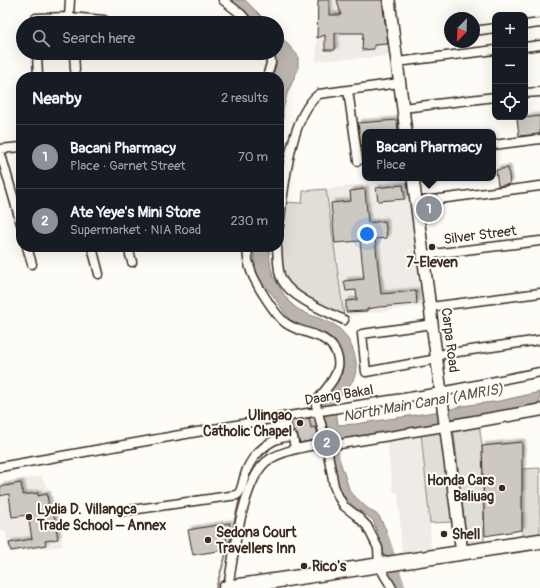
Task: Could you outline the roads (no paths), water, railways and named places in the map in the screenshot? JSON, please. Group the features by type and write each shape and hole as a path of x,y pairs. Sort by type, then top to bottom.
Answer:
{"highway":[{"path":"227,588 540,541"}],"street":[{"path":"69,16 70,0"},
{"path":"223,0 242,16"},
{"path":"389,0 406,129"},
{"path":"528,25 540,23"},
{"path":"480,30 492,28"},
{"path":"528,47 540,45"},
{"path":"397,62 492,50"},
{"path":"38,60 38,72"},
{"path":"74,60 75,70"},
{"path":"268,72 271,60"},
{"path":"284,193 289,160 295,136 309,104 319,94 399,83"},
{"path":"348,90 358,161"},
{"path":"528,93 540,92"},
{"path":"402,108 492,97"},
{"path":"496,145 540,139"},
{"path":"16,148 0,150 16,206"},
{"name":"Carpa Road","path":"413,181 462,553"},
{"path":"416,202 540,186"},
{"name":"Silver Street","path":"424,255 540,240"},
{"path":"28,252 32,264"},
{"path":"93,252 99,274"},
{"path":"129,252 132,262"},
{"path":"248,252 249,268 254,280 279,316 286,324 326,340 333,347 338,357 338,368 334,378 317,400 316,405 320,412 330,444 329,463 334,486 338,498 344,506 367,526 387,564 392,588"},
{"path":"277,252 278,266 282,279 293,293 344,320"},
{"path":"430,307 540,293"},
{"path":"433,324 362,334 366,372 437,357 540,340"},
{"name":"Daang Bakal","path":"0,467 276,418 441,392 540,372"},
{"path":"227,588 240,522 256,474 260,466 269,459 295,449 540,410"},
{"path":"124,511 237,495 241,491 244,475 249,465 261,450 277,440 288,436 293,437 295,449"}],"waterway":[{"path":"333,445 335,471 346,496"},
{"path":"259,458 269,450"},
{"path":"216,588 231,537 240,497"},
{"path":"384,539 400,588"}],"place":[{"name":"Bacani Pharmacy","path":"429,209"},
{"name":"7-Eleven","path":"432,247"},
{"name":"Ulingao Catholic Chapel","path":"300,423"},
{"name":"Ate Yeye's Mini Store","path":"327,443"},
{"name":"Honda Cars Baliuag","path":"502,488"},
{"name":"Lydia D. Villangca Trade School – Annex","path":"29,517"},
{"name":"Shell","path":"444,534"},
{"name":"Sedona Court Travellers Inn","path":"208,540"},
{"name":"Rico's","path":"304,566"}],"water label":[{"name":"North Main Canal (AMRIS)","path":"423,403"}]}
